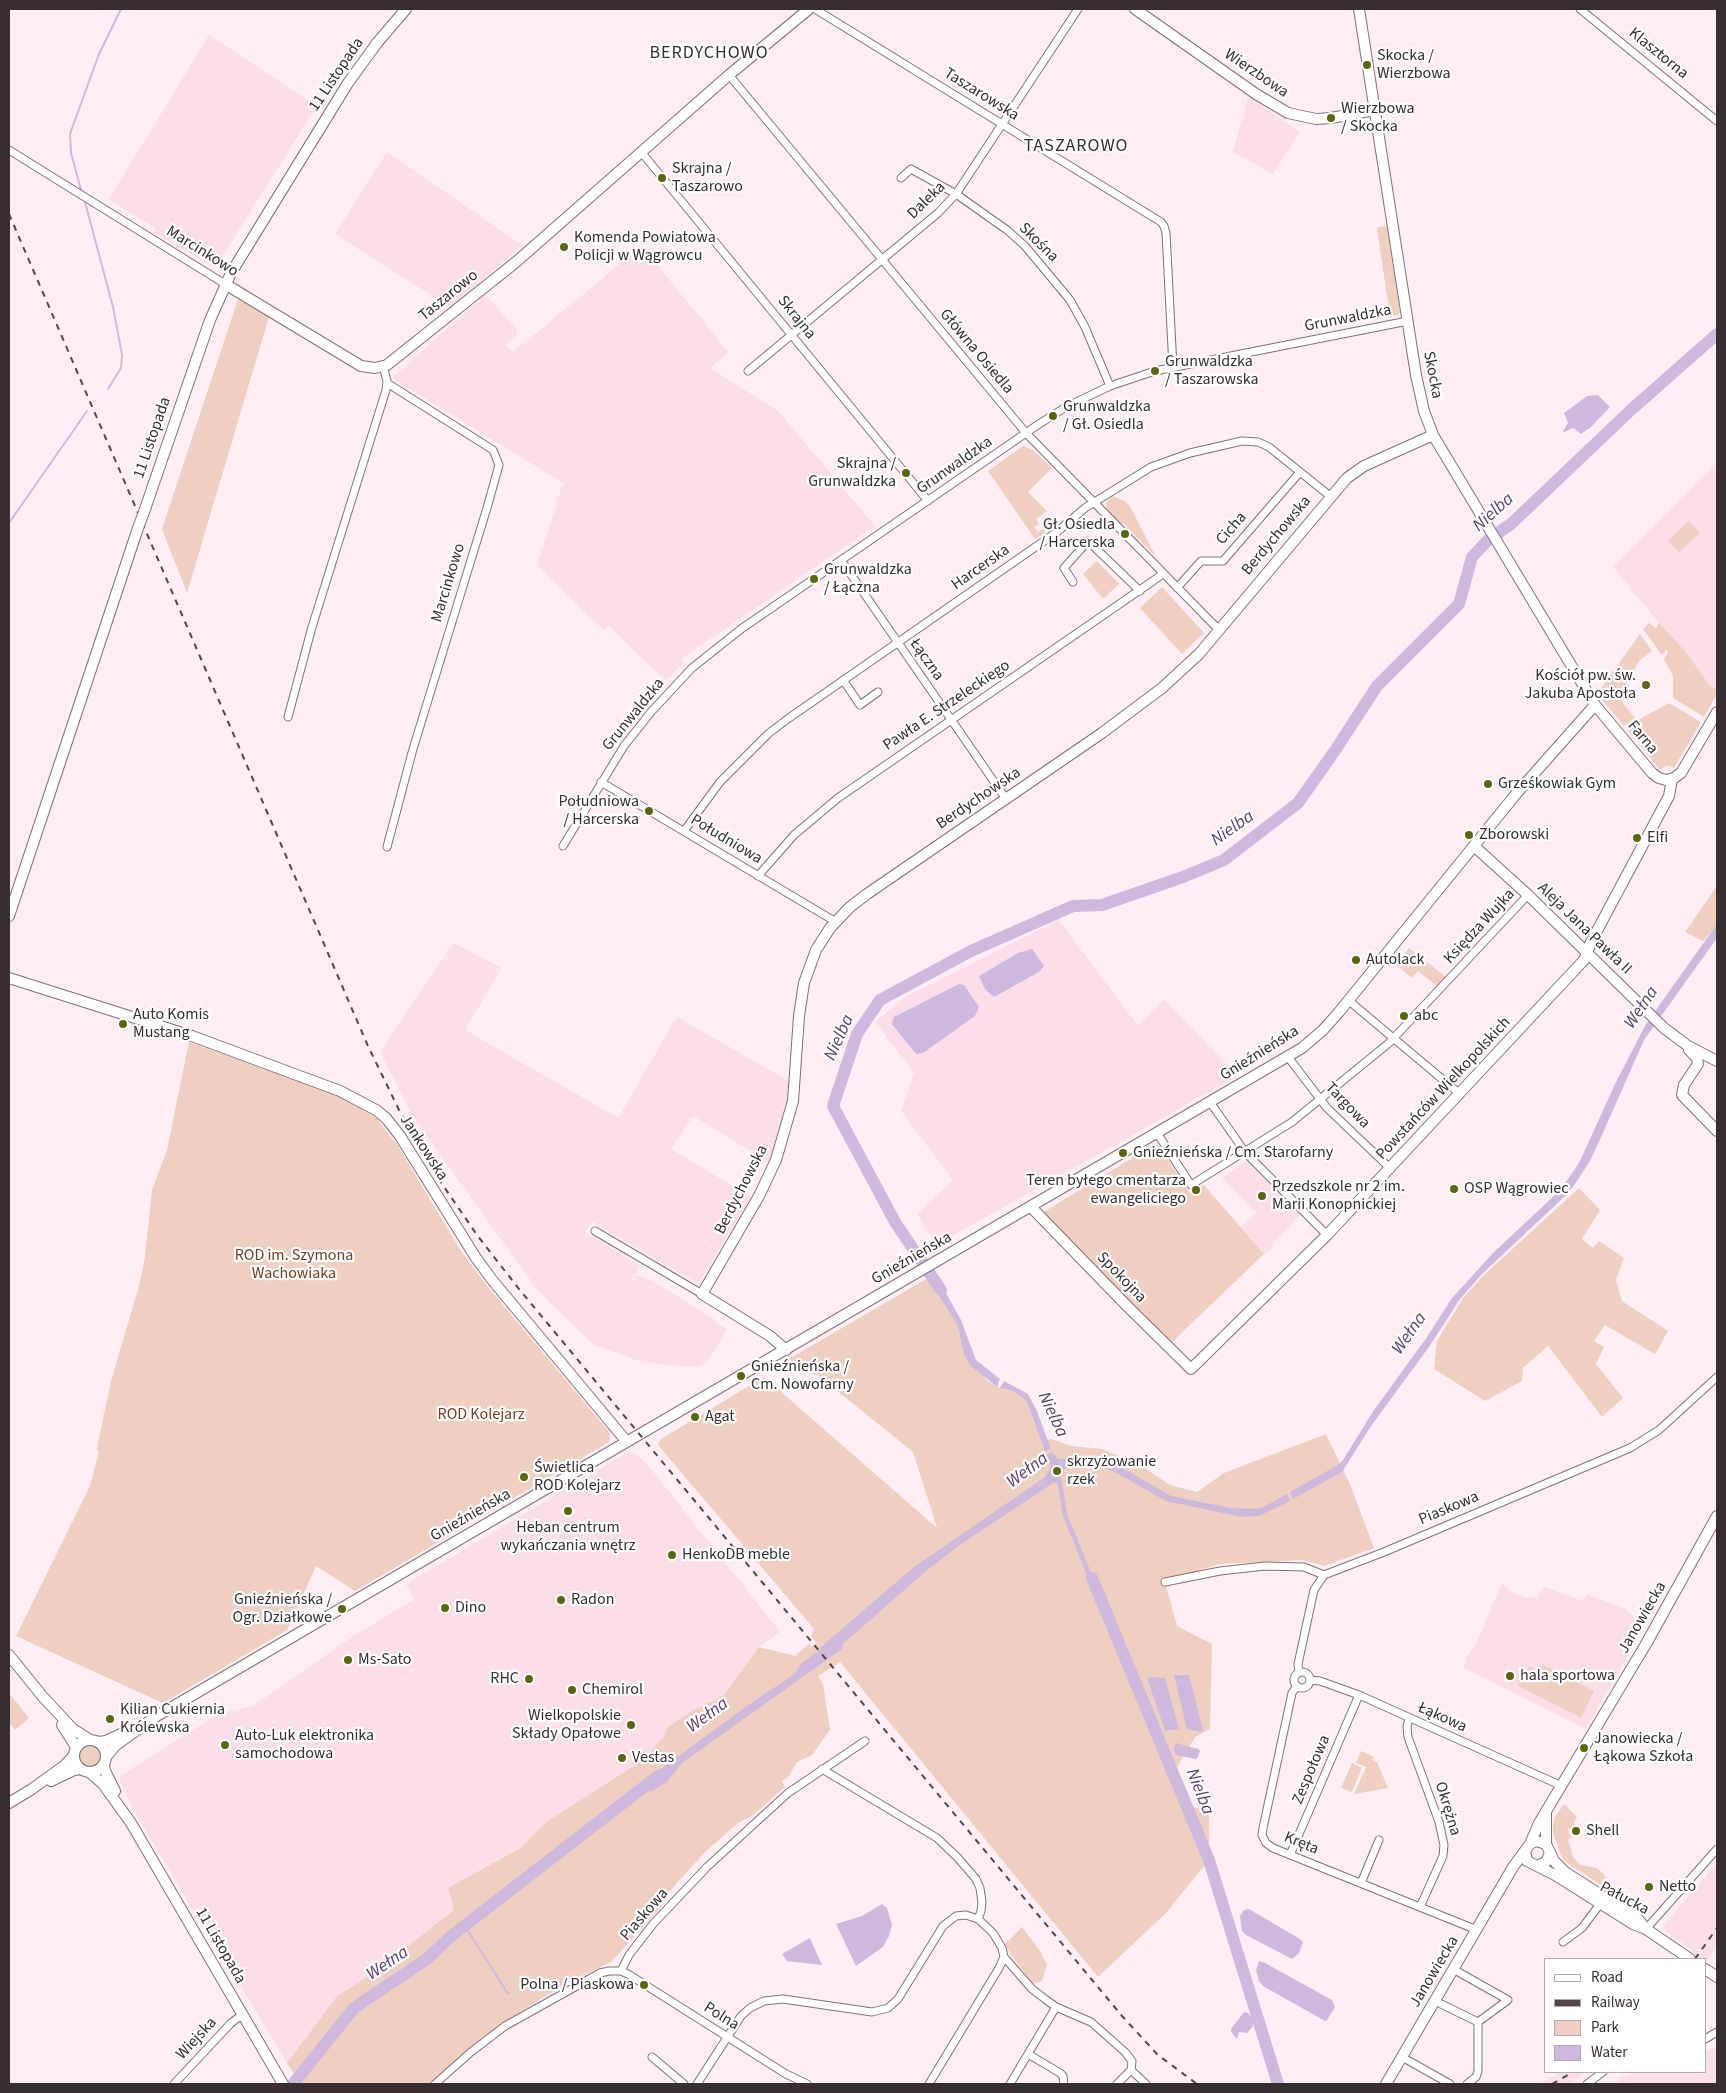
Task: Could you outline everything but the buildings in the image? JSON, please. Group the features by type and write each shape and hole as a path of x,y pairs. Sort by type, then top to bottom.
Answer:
{"street":[{"name":"11 Listopada","path":"9,916 138,528 202,341 225,284 251,237 348,83 377,43 406,9"},
{"name":"Taszarowo","path":"383,366 404,352 516,262 729,75 809,9"},
{"name":"Taszarowska","path":"815,9 1161,222 1164,226 1173,367"},
{"name":"Daleka","path":"748,371 938,213 956,194 1078,9"},
{"name":"Wierzbowa","path":"1135,9 1256,94 1288,113 1316,119 1374,110"},
{"name":"Skocka","path":"1359,9 1421,400 1433,435 1595,705"},
{"name":"Klasztorna","path":"1580,9 1717,121"},
{"name":"Główna Osiedla","path":"729,75 1026,433 1219,630"},
{"name":"Marcinkowo","path":"9,150 361,366 370,368 383,366"},
{"name":"Skrajna","path":"642,153 928,501"},
{"name":"Skośna","path":"901,178 911,169 956,194 1007,230 1025,246 1047,270 1070,300 1085,327 1110,386"},
{"name":"Grunwaldzka","path":"563,846 624,746 651,712 692,668 742,629 841,560 1026,433 1066,408 1110,386 1173,367 1408,321"},
{"path":"288,717 312,628 387,383 383,366"},
{"name":"Marcinkowo","path":"387,383 493,450 498,465 482,527 413,749 387,847"},
{"name":"Berdychowska","path":"702,1294 759,1196 776,1160 793,1101 799,1016 804,983 816,950 836,922 867,894 1141,706 1181,671 1219,630 1330,496 1355,471 1433,435"},
{"name":"Harcerska","path":"684,831 706,800 740,761 789,718 1057,532 1085,508 1126,481 1162,462 1190,453 1251,440 1264,444 1330,496"},
{"name":"Cicha","path":"1177,588 1201,561 1223,561 1300,472"},
{"path":"1073,582 1064,568 1088,541 1140,591"},
{"name":"Łączna","path":"841,560 1006,799"},
{"name":"Pawła E. Strzeleckiego","path":"758,876 794,835 824,809 1163,574"},
{"path":"843,680 860,705 878,692"},
{"name":"Farna","path":"1595,705 1652,773 1659,778 1672,779"},
{"name":"Gnieźnieńska","path":"94,1741 111,1739 146,1723 1157,1133 1212,1105 1288,1057 1316,1036 1348,1000 1474,846 1595,705"},
{"path":"1587,952 1670,796 1672,779 1683,770 1717,712"},
{"name":"Południowa","path":"601,782 836,922"},
{"name":"Aleja Jana Pawła II","path":"1474,846 1528,895 1668,1031"},
{"name":"Księdza Wujka","path":"1157,1133 1191,1185 1292,1122 1320,1101 1394,1038 1528,895"},
{"name":"Powstańców Wielkopolskich","path":"1191,1368 1327,1235 1391,1169 1584,960 1587,952"},
{"name":"Jankowska","path":"9,978 192,1036 354,1096 376,1110 397,1132 476,1258 493,1281 627,1442"},
{"path":"1348,1000 1460,1094"},
{"path":"1668,1031 1688,1046 1717,1061"},
{"path":"1668,1031 1698,1061 1697,1067 1682,1089 1683,1097 1717,1131"},
{"name":"Targowa","path":"1288,1057 1320,1101 1391,1169"},
{"path":"1212,1105 1245,1152 1327,1235"},
{"name":"Spokojna","path":"1031,1207 1128,1307 1191,1368"},
{"path":"595,1231 770,1336 786,1350"},
{"name":"Piaskowa","path":"1324,1575 1384,1552 1635,1445 1672,1419 1717,1377"},
{"name":"Janowiecka","path":"1386,2084 1513,1867 1528,1847 1538,1823 1546,1813 1701,1548 1710,1526 1717,1516"},
{"path":"1701,1548 1717,1526"},
{"path":"1165,1582 1220,1571 1265,1566 1304,1567 1324,1575 1314,1590 1298,1664 1299,1673 1294,1679 1296,1686 1301,1688 1307,1687 1310,1680 1306,1673 1299,1673"},
{"path":"9,1655 43,1697 75,1731 104,1748 105,1760 98,1770 74,1770 32,1789"},
{"name":"Łąkowa","path":"1310,1680 1320,1680 1359,1696 1562,1786"},
{"name":"Kręta","path":"1296,1686 1292,1693 1262,1834 1263,1840 1269,1846 1290,1855 1477,1930"},
{"name":"Zespołowa","path":"1290,1855 1359,1696"},
{"path":"43,1697 75,1751 76,1763 85,1770"},
{"name":"Okrężna","path":"1408,1718 1408,1737 1439,1822 1444,1845 1443,1856 1420,1907"},
{"name":"Gnieźnieńska","path":"105,1760 115,1746 146,1723"},
{"path":"9,1803 65,1765 82,1742 94,1741"},
{"name":"Piaskowa","path":"621,1971 629,1955 653,1924 707,1867 788,1793 865,1741"},
{"name":"11 Listopada","path":"105,1760 108,1779 131,1824 282,2082"},
{"path":"822,1769 937,1838 957,1857 976,1880 980,1888 981,1911 978,1919"},
{"name":"11 Listopada","path":"85,1770 103,1784 131,1824"},
{"path":"1509,1875 1519,1869 1546,1862 1548,1849 1546,1813"},
{"path":"1361,1883 1379,1840"},
{"path":"1535,1866 1526,1858 1528,1847 1536,1841 1548,1849"},
{"name":"Pałucka","path":"1548,1849 1557,1864 1570,1876 1637,1918 1646,1929"},
{"path":"1689,1958 1646,1929 1717,1849"},
{"name":"Pałucka","path":"1535,1866 1555,1874 1633,1924 1646,1929"},
{"path":"1563,1942 1582,1928 1600,1904"},
{"path":"697,2084 741,2016 750,2008 764,2001 783,1999 872,2012 883,2010 898,1999 942,1926 960,1915 978,1919 988,1927 999,1942 1004,1957 1032,1989 1056,2007 1091,2022 1125,2052 1132,2061 1131,2070 1117,2084"},
{"path":"929,2084 1004,1957"},
{"path":"1454,1969 1508,2000 1478,2022"},
{"path":"435,2084 463,2058 505,2026 600,1973 609,1970 621,1971"},
{"path":"1706,1970 1717,1977"},
{"name":"Polna","path":"621,1971 786,2074 807,2084"},
{"path":"1435,2001 1478,2022"},
{"path":"1010,2084 1056,2007"},
{"name":"Wiejska","path":"174,2084 231,2023 242,2015"},
{"path":"1467,2084 1476,2077 1478,2071 1478,2022"},
{"path":"1706,2038 1717,2032"},
{"path":"1028,2054 1060,2073 1063,2076 1064,2084"},
{"path":"652,2057 684,2084"},
{"path":"1402,2057 1450,2084"},
{"path":"1131,2070 1146,2084"},
{"path":"1587,2084 1602,2073"}],"shaded area":[{"path":"209,35 317,106 215,268 153,232 155,228 109,199"},
{"path":"1248,96 1300,132 1273,174 1233,152"},
{"path":"387,152 522,245 451,308 335,234"},
{"path":"642,246 728,352 710,368 779,412 875,526 681,659 683,663 667,680 645,662 609,626 603,630 537,565 563,483 392,378 485,295 517,329 516,336 506,345 513,352"},
{"path":"1717,462 1717,690 1710,686 1686,652 1659,623 1613,567"},
{"path":"1059,920 1138,1026 1164,999 1238,1076 936,1245 917,1214 953,1180 901,1111 914,1072 875,1022 905,997"},
{"path":"453,943 502,968 465,1030 618,1118 677,1017 789,1081 786,1104 769,1162 693,1116 671,1149 751,1197 700,1281 695,1282 593,1222 585,1232 640,1266 627,1290 636,1276 640,1276 654,1282 727,1329 712,1355 701,1366 642,1362 594,1345 539,1292 413,1117 380,1052"},
{"name":"Przedszkole nr 2 im. Marii Konopnickiej","path":"1248,1159 1302,1213 1271,1246 1271,1250 1264,1254 1241,1227 1256,1213 1222,1178"},
{"path":"630,1451 644,1461 656,1475 780,1632 759,1647 723,1696 695,1709 668,1727 664,1736 640,1762 546,1822 520,1847 448,1888 454,1910 376,1971 337,1996 287,2063 204,1925 202,1926 132,1807 120,1781 120,1776 220,1713 253,1706 355,1635 415,1599 406,1584"},
{"path":"1502,1583 1507,1589 1525,1598 1537,1597 1545,1587 1583,1601 1587,1594 1626,1609 1635,1618 1646,1624 1586,1729 1464,1668 1467,1656 1477,1642"},
{"path":"1717,1863 1717,1946 1706,1962 1706,1958 1686,1958 1692,1950 1662,1927"},
{"path":"1717,2047 1717,2084 1620,2084 1619,2077 1633,2073 1706,2073 1706,2051"},
{"path":"1559,2073 1584,2073 1569,2084 1539,2084"}],"green space":[{"path":"1387,226 1400,312 1398,315 1390,316 1377,229"},
{"path":"238,299 269,317 187,593 162,529"},
{"path":"1023,446 1033,450 1052,468 1028,492 1047,511 1036,519 1039,524 1034,527 1038,532 1043,529 1046,533 1035,539 988,471"},
{"path":"1112,496 1125,501 1130,506 1156,556 1123,523 1121,525 1107,511 1106,503"},
{"path":"1689,521 1700,533 1679,552 1668,541"},
{"path":"1097,561 1119,584 1103,599 1083,574"},
{"path":"1162,587 1204,633 1182,654 1140,608"},
{"path":"1649,623 1656,628 1659,623 1686,652 1710,686 1717,690 1717,694 1704,717 1673,698 1673,676 1664,659 1668,652 1666,650 1662,655 1643,629"},
{"path":"1640,634 1652,651 1639,661 1623,689 1622,702 1635,718 1624,726 1597,694"},
{"path":"1669,703 1701,722 1674,768 1667,765 1660,770 1625,727"},
{"path":"1717,886 1717,925 1703,941 1685,932"},
{"path":"1409,948 1446,977 1437,986 1418,971 1412,978 1396,965"},
{"name":"ROD im. Szymona Wachowiaka","path":"189,1042 342,1097 377,1119 398,1146 461,1251 488,1287 610,1433 609,1442 355,1591 316,1566 287,1630 163,1703 16,1636 90,1486 99,1452 97,1448 111,1381 139,1286 145,1257 152,1190 167,1150"},
{"path":"1157,1143 1190,1193 1204,1185 1264,1254 1170,1344 1042,1213"},
{"path":"1579,1188 1600,1210 1582,1239 1593,1248 1599,1241 1624,1258 1616,1280 1622,1301 1668,1331 1655,1354 1605,1325 1594,1341 1604,1347 1596,1364 1623,1398 1602,1417 1548,1346 1523,1368 1522,1381 1485,1401 1434,1369 1437,1341 1463,1298 1483,1276"},
{"path":"928,1278 946,1303 958,1327 961,1340 986,1380 997,1387 1010,1390 1027,1402 1045,1452 1050,1449 1047,1440 1051,1439 1071,1446 1102,1449 1139,1464 1170,1485 1197,1492 1224,1473 1326,1434 1349,1482 1374,1548 1324,1566 1303,1560 1219,1564 1165,1582 1177,1626 1212,1644 1210,1729 1195,1737 1173,1774 1187,1807 1209,1809 1209,1860 1166,1913 1098,1977 840,1662 818,1676 823,1684 830,1730 812,1755 797,1762 789,1776 782,1781 785,1787 752,1816 738,1823 705,1852 660,1902 663,1905 611,1962 565,1984 502,2023 431,2084 301,2084 287,2063 337,1996 376,1971 454,1910 448,1888 520,1848 546,1822 640,1762 664,1736 668,1727 695,1709 723,1696 759,1647 795,1656 809,1644 811,1647 817,1643 811,1636 814,1629 658,1445 661,1439 764,1377 937,1528 913,1452 820,1377 789,1363 787,1360"},
{"path":"1543,1665 1594,1691 1581,1718 1518,1686 1519,1683 1517,1681 1523,1670 1526,1672 1529,1666 1539,1672"},
{"path":"9,1693 29,1718 15,1730 9,1722"},
{"path":"90,1743 95,1744 101,1750 101,1760 95,1766 90,1767 85,1766 79,1760 78,1755 79,1750 85,1744"},
{"path":"1361,1751 1374,1757 1373,1760 1377,1762 1388,1788 1354,1794 1366,1767 1356,1763"},
{"path":"1352,1763 1362,1768 1352,1792 1341,1788"},
{"path":"1564,1804 1577,1817 1574,1822 1575,1827 1568,1829 1571,1838 1568,1839 1573,1857 1580,1865 1597,1868 1604,1874 1606,1879 1601,1885 1564,1861 1559,1851 1553,1832 1553,1825 1555,1817"},
{"path":"1022,1927 1040,1951 1047,1965 1042,1981 1033,1984 1005,1944"}],"water":[{"path":"1598,395 1610,407 1591,427 1581,434 1573,428 1562,433 1568,423 1564,413 1587,396"},
{"path":"1717,924 1717,938 1644,1040 1590,1161 1575,1184 1563,1198 1482,1274 1460,1299 1429,1347 1371,1426 1342,1472 1293,1499 1290,1492 1338,1465 1343,1460 1374,1410 1427,1337 1452,1298 1494,1252 1555,1195 1568,1179 1579,1163 1616,1082 1646,1024"},
{"path":"1032,949 1044,966 1039,972 994,997 985,989 979,976 1018,953"},
{"path":"959,984 964,985 979,1007 975,1016 923,1053 916,1054 892,1024 894,1017"},
{"path":"935,1273 961,1320 976,1360 1000,1379 997,1387 971,1366 964,1354 958,1327 928,1278"},
{"path":"1004,1381 1028,1394 1037,1411 1051,1449 1045,1452 1027,1402 1010,1390 1000,1388"},
{"path":"1052,1452 1058,1459 1086,1458 1106,1462 1126,1470 1171,1496 1230,1508 1255,1509 1264,1507 1287,1494 1290,1501 1259,1516 1242,1517 1166,1501 1105,1468 1090,1465 1069,1466 1063,1470 1061,1477 1067,1514 1099,1592 1096,1594 1082,1563 1063,1516 1057,1483 1053,1483 961,1544 926,1571 828,1657 820,1648 914,1567 1045,1477 1051,1466 1046,1455"},
{"path":"814,1653 822,1663 682,1763 667,1782 650,1792 644,1783 658,1771 793,1675"},
{"path":"1174,1675 1189,1675 1203,1731 1187,1729"},
{"path":"1149,1677 1165,1678 1179,1729 1165,1731 1148,1681"},
{"path":"1176,1743 1198,1749 1200,1751 1198,1757 1196,1759 1176,1755 1174,1749"},
{"path":"882,1904 887,1908 892,1925 889,1936 883,1947 856,1966 836,1924 862,1916"},
{"path":"1249,1909 1300,1939 1303,1942 1299,1953 1292,1959 1246,1935 1242,1931 1240,1916 1244,1910"},
{"path":"810,1938 822,1965 787,1961 782,1954"},
{"path":"1259,1961 1332,2000 1335,2007 1327,2020 1325,2021 1263,1986 1259,1981 1256,1970"},
{"path":"1244,2012 1248,2013 1253,2020 1253,2026 1247,2033 1239,2032 1237,2039 1231,2032 1231,2029"}],"waterway":[{"path":"81,190 71,153 70,134 99,54 121,9"},
{"path":"85,202 113,307 122,355 121,368 108,389"},
{"name":"Nielba","path":"941,1290 895,1222 833,1106 857,1034 880,1000 971,951 1073,906 1102,905 1183,877 1224,860 1298,803 1377,686 1459,604 1472,557 1488,540 1511,524 1632,409 1717,334"},
{"path":"9,523 87,411"},
{"name":"Nielba","path":"1092,1578 1209,1860 1278,2084"},
{"name":"Wełna","path":"805,1668 837,1645"},
{"name":"Wełna","path":"293,2084 354,2008 427,1959 450,1937 658,1776"},
{"path":"465,1926 508,1994"}],"railway":[{"path":"9,214 368,1046 400,1112 440,1181 477,1235 519,1289 1122,2016 1158,2055 1197,2084"},
{"path":"1696,1958 1717,1928"},
{"path":"1552,2084 1571,2073"}],"place":[{"name":"Skocka / Wierzbowa","path":"1367,65"},
{"name":"Wierzbowa / Skocka","path":"1331,118"},
{"name":"Skrajna / Taszarowo","path":"662,178"},
{"name":"Komenda Powiatowa Policji w Wągrowcu","path":"564,247"},
{"name":"Grunwaldzka / Taszarowska","path":"1155,371"},
{"name":"Grunwaldzka / Gł. Osiedla","path":"1053,416"},
{"name":"Skrajna / Grunwaldzka","path":"906,473"},
{"name":"Gł. Osiedla / Harcerska","path":"1125,534"},
{"name":"Grunwaldzka / Łączna","path":"814,579"},
{"name":"Kościół pw. św. Jakuba Apostoła","path":"1646,685"},
{"name":"Grześkowiak Gym","path":"1488,784"},
{"name":"Południowa / Harcerska","path":"649,811"},
{"name":"Zborowski","path":"1469,835"},
{"name":"Elfi","path":"1637,838"},
{"name":"Autolack","path":"1356,960"},
{"name":"abc","path":"1404,1016"},
{"name":"Auto Komis Mustang","path":"123,1024"},
{"name":"Gnieźnieńska / Cm. Starofarny","path":"1123,1153"},
{"name":"OSP Wągrowiec","path":"1454,1189"},
{"name":"Teren byłego cmentarza ewangeliciego","path":"1196,1190"},
{"name":"Przedszkole nr 2 im. Marii Konopnickiej","path":"1262,1196"},
{"name":"Gnieźnieńska / Cm. Nowofarny","path":"741,1376"},
{"name":"Agat","path":"695,1417"},
{"name":"skrzyżowanie rzek","path":"1057,1471"},
{"name":"Świetlica ROD Kolejarz","path":"524,1477"},
{"name":"Heban centrum wykańczania wnętrz","path":"568,1511"},
{"name":"HenkoDB meble","path":"672,1555"},
{"name":"Radon","path":"561,1600"},
{"name":"Dino","path":"445,1608"},
{"name":"Gnieźnieńska / Ogr. Działkowe","path":"342,1609"},
{"name":"Ms-Sato","path":"348,1660"},
{"name":"hala sportowa","path":"1510,1676"},
{"name":"RHC","path":"529,1679"},
{"name":"Chemirol","path":"572,1690"},
{"name":"Kilian Cukiernia Królewska","path":"110,1719"},
{"name":"Wielkopolskie Składy Opałowe","path":"631,1725"},
{"name":"Auto-Luk elektronika samochodowa","path":"225,1745"},
{"name":"Janowiecka / Łąkowa Szkoła","path":"1584,1748"},
{"name":"Vestas","path":"622,1758"},
{"name":"Shell","path":"1576,1831"},
{"name":"Netto","path":"1649,1887"},
{"name":"Polna / Piaskowa","path":"644,1985"}],"district":[{"name":"BERDYCHOWO","path":"709,54"},
{"name":"TASZAROWO","path":"1076,147"}],"park label":[{"name":"ROD Kolejarz","path":"481,1415"}]}
